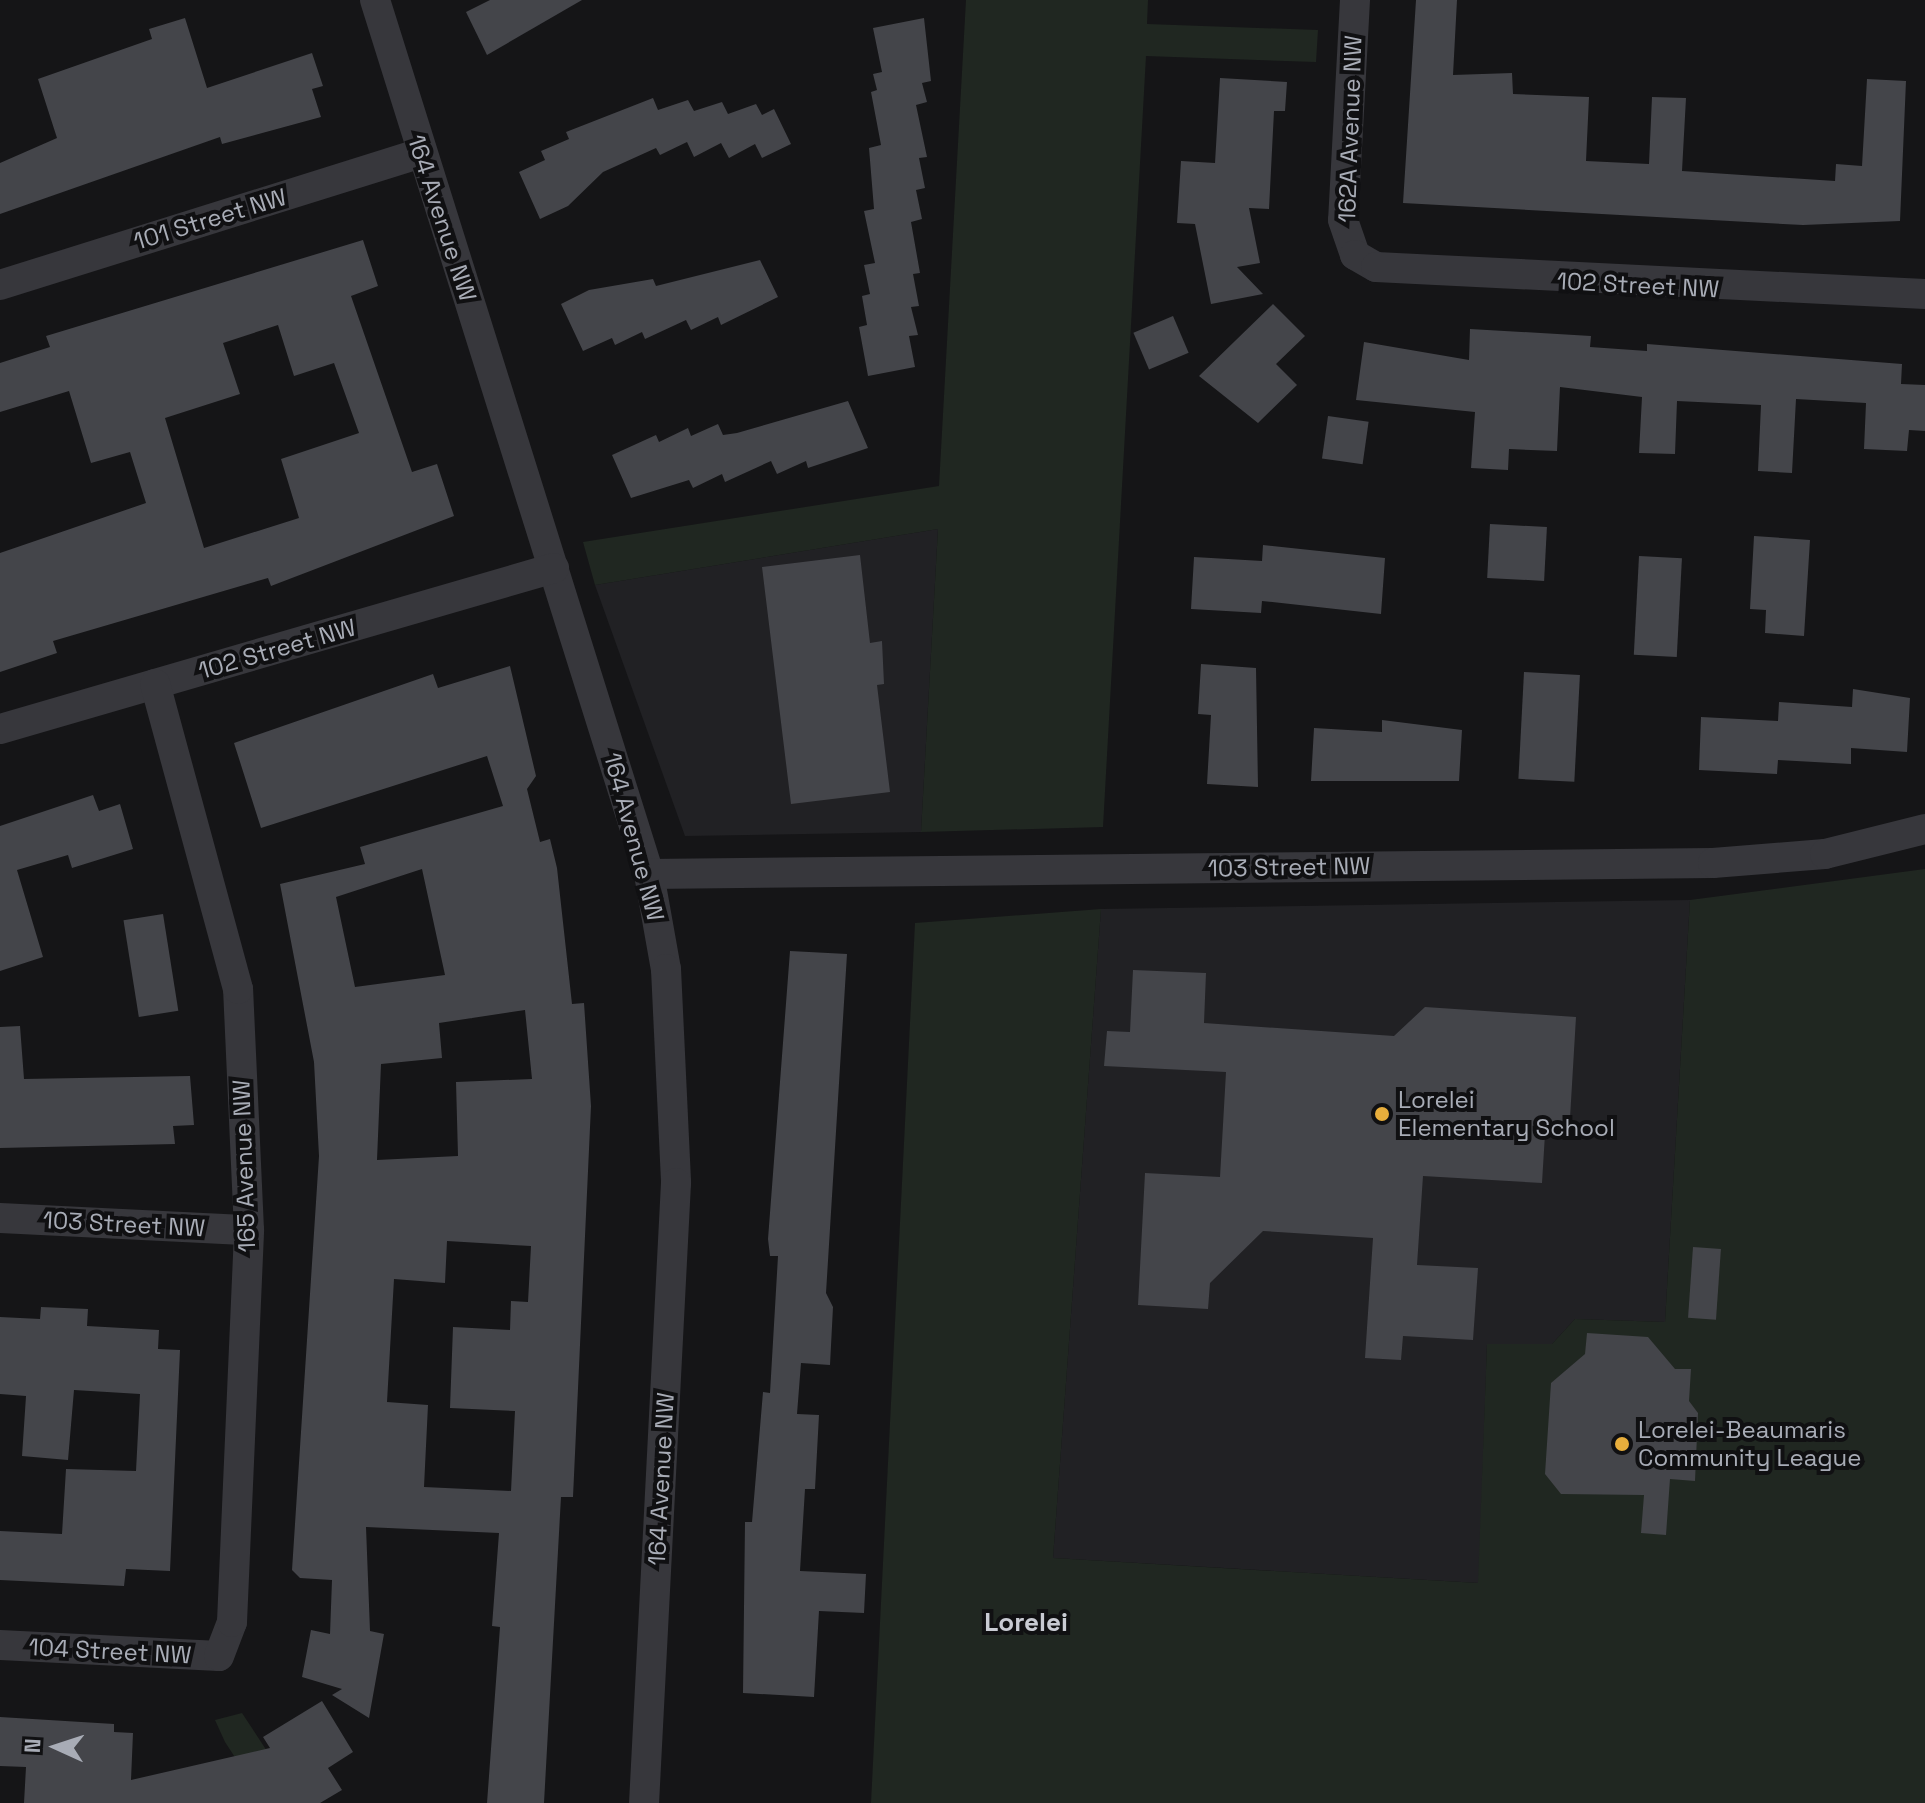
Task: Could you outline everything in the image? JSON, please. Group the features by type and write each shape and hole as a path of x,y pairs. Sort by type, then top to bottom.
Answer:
{"street":[{"name":"164 Avenue NW","path":"375,0 649,874 678,1109 644,1803"},
{"name":"162A Avenue NW","path":"1355,0 1343,220 1355,255"},
{"name":"101 Street NW","path":"0,285 421,153"},
{"name":"102 Street NW","path":"1355,255 1401,273 1925,294"},
{"name":"102 Street NW","path":"0,729 554,568"},
{"name":"165 Avenue NW","path":"155,684 238,989 249,1230 232,1622 219,1656"},
{"name":"103 Street NW","path":"649,874 1713,863 1825,854 1925,829"},
{"name":"103 Street NW","path":"0,1218 249,1230"},
{"name":"104 Street NW","path":"0,1645 219,1656"}],"shaded area":[{"path":"966,0 1148,0 1147,24 1318,30 1316,62 1146,56 1103,827 921,832 938,529 595,585 583,542 939,486"},
{"path":"938,529 921,832 685,836 595,585"},
{"path":"1925,869 1925,1803 871,1803 915,923 1101,909 1053,1558 1478,1583 1487,1344 1552,1344 1575,1319 1665,1322 1690,900"},
{"name":"Lorelei Elementary School","path":"1690,900 1665,1322 1575,1319 1552,1344 1487,1344 1479,1583 1053,1558 1101,909"},
{"path":"242,1713 301,1803 265,1803 225,1742 215,1720"}],"building":[{"path":"490,0 582,0 487,55 466,12"},
{"path":"1416,0 1457,0 1453,75 1512,73 1513,94 1589,97 1586,161 1649,164 1652,97 1686,98 1682,171 1835,181 1836,164 1862,166 1867,79 1906,81 1900,221 1803,225 1403,203"},
{"path":"185,18 207,88 312,53 323,86 312,89 321,117 222,144 220,137 0,214 0,163 57,138 38,79 152,39 149,29"},
{"path":"924,18 931,81 922,83 927,102 916,105 927,157 919,158 925,188 916,190 922,219 911,222 920,273 913,274 919,306 911,307 918,335 909,336 915,367 868,376 859,327 867,325 862,296 870,294 864,265 875,263 864,211 874,209 869,148 881,145 871,92 877,90 873,74 882,72 873,28"},
{"path":"1220,78 1287,82 1285,111 1274,111 1269,209 1249,208 1260,263 1237,267 1263,294 1211,304 1195,224 1177,223 1181,161 1215,163"},
{"path":"653,98 658,110 688,100 694,111 722,102 728,114 756,104 762,115 774,109 791,144 762,158 755,144 729,158 721,143 694,157 687,142 660,155 656,148 603,172 568,206 540,219 519,172 545,160 541,151 569,139 566,132"},
{"path":"363,240 378,286 351,296 412,472 437,464 454,516 271,586 268,578 53,641 57,653 0,672 0,553 146,503 130,452 91,463 69,391 0,412 0,363 50,347 46,336","holes":["278,325 294,376 334,363 359,433 281,459 299,518 204,548 165,418 240,394 223,343"]},
{"path":"760,260 778,297 721,325 718,317 691,330 686,320 645,339 642,332 615,345 612,338 583,351 561,304 589,290 653,279 656,286"},
{"path":"1273,304 1305,336 1276,364 1297,385 1258,423 1199,376"},
{"path":"1173,316 1189,353 1149,370 1133,333"},
{"path":"1470,329 1591,336 1590,347 1647,351 1647,344 1902,364 1901,384 1925,385 1925,431 1909,430 1907,451 1864,449 1866,403 1796,399 1792,473 1758,471 1761,405 1677,401 1675,454 1639,453 1642,397 1560,387 1557,451 1509,449 1508,470 1471,468 1475,412 1356,400 1364,342 1469,360"},
{"path":"848,401 868,448 808,468 806,461 777,474 771,461 725,482 722,474 693,488 689,480 631,498 612,455 656,435 659,442 688,428 691,436 718,424 723,435 737,433"},
{"path":"1328,416 1369,422 1363,464 1322,459"},
{"path":"1490,524 1547,527 1544,581 1487,578"},
{"path":"1754,536 1810,540 1804,636 1765,633 1766,610 1750,609"},
{"path":"1263,545 1385,558 1381,614 1262,601 1261,613 1191,609 1194,557 1262,561"},
{"path":"860,555 870,643 882,641 884,684 877,685 890,792 791,804 762,567"},
{"path":"1639,556 1682,558 1677,657 1634,655"},
{"path":"1201,664 1256,668 1258,787 1207,784 1211,715 1198,714"},
{"path":"510,666 536,776 527,789 540,842 550,839 557,868 572,1004 584,1003 591,1106 573,1497 561,1497 544,1803 487,1803 500,1627 492,1626 499,1533 366,1527 370,1631 384,1634 369,1718 332,1695 342,1689 302,1677 311,1630 330,1634 332,1580 300,1578 292,1570 319,1156 314,1062 280,884 365,864 360,847 503,806 487,756 261,828 234,743 433,674 438,688","holes":["422,869 445,975 355,987 336,897","525,1010 532,1079 456,1082 458,1156 377,1160 381,1064 442,1058 439,1023","447,1241 531,1246 528,1302 511,1301 510,1330 453,1327 450,1408 515,1411 511,1491 424,1487 428,1405 387,1402 394,1279 445,1283"]},
{"path":"1524,672 1580,675 1574,782 1518,779"},
{"path":"1853,689 1910,698 1907,752 1851,748 1851,764 1778,760 1777,774 1699,770 1701,717 1778,721 1779,702 1852,707"},
{"path":"1382,720 1462,730 1459,781 1311,781 1314,728 1382,732"},
{"path":"93,795 99,811 120,804 133,849 72,868 68,855 17,870 43,957 0,971 0,826"},
{"path":"163,914 178,1011 139,1017 123,920"},
{"path":"790,951 847,954 826,1293 833,1307 830,1365 801,1363 797,1414 819,1415 815,1489 805,1489 800,1571 866,1574 864,1613 819,1611 814,1697 743,1693 745,1522 752,1522 763,1392 770,1393 778,1256 770,1256 768,1239"},
{"name":"Lorelei Elementary School","path":"1133,970 1206,973 1204,1023 1394,1036 1425,1007 1576,1017 1569,1135 1545,1134 1542,1183 1423,1176 1417,1265 1478,1268 1473,1340 1403,1336 1401,1360 1365,1358 1373,1238 1263,1231 1210,1283 1208,1309 1138,1305 1145,1173 1220,1177 1226,1072 1104,1066 1107,1031 1130,1032"},
{"path":"20,1026 24,1079 190,1076 194,1125 173,1126 175,1144 0,1148 0,1027"},
{"path":"1693,1247 1721,1249 1716,1320 1688,1318"},
{"path":"41,1307 88,1309 87,1326 159,1330 158,1349 180,1350 170,1571 126,1569 124,1586 0,1580 0,1531 62,1534 66,1469 136,1471 140,1394 74,1390 68,1460 22,1456 26,1396 0,1394 0,1317 40,1319"},
{"name":"Lorelei-Beaumaris Community League","path":"1587,1333 1648,1337 1675,1369 1691,1369 1689,1401 1698,1413 1695,1481 1670,1479 1666,1535 1641,1533 1644,1495 1561,1494 1545,1474 1551,1383 1585,1354"},
{"path":"322,1701 353,1752 328,1768 342,1790 320,1803 24,1803 26,1767 0,1766 0,1717 114,1724 114,1732 133,1733 131,1780 270,1748 263,1737"}],"place":[{"name":"Lorelei Elementary School","path":"1382,1114"},
{"name":"Lorelei-Beaumaris Community League","path":"1622,1444"}],"district":[{"name":"Lorelei","path":"1026,1623"}]}
